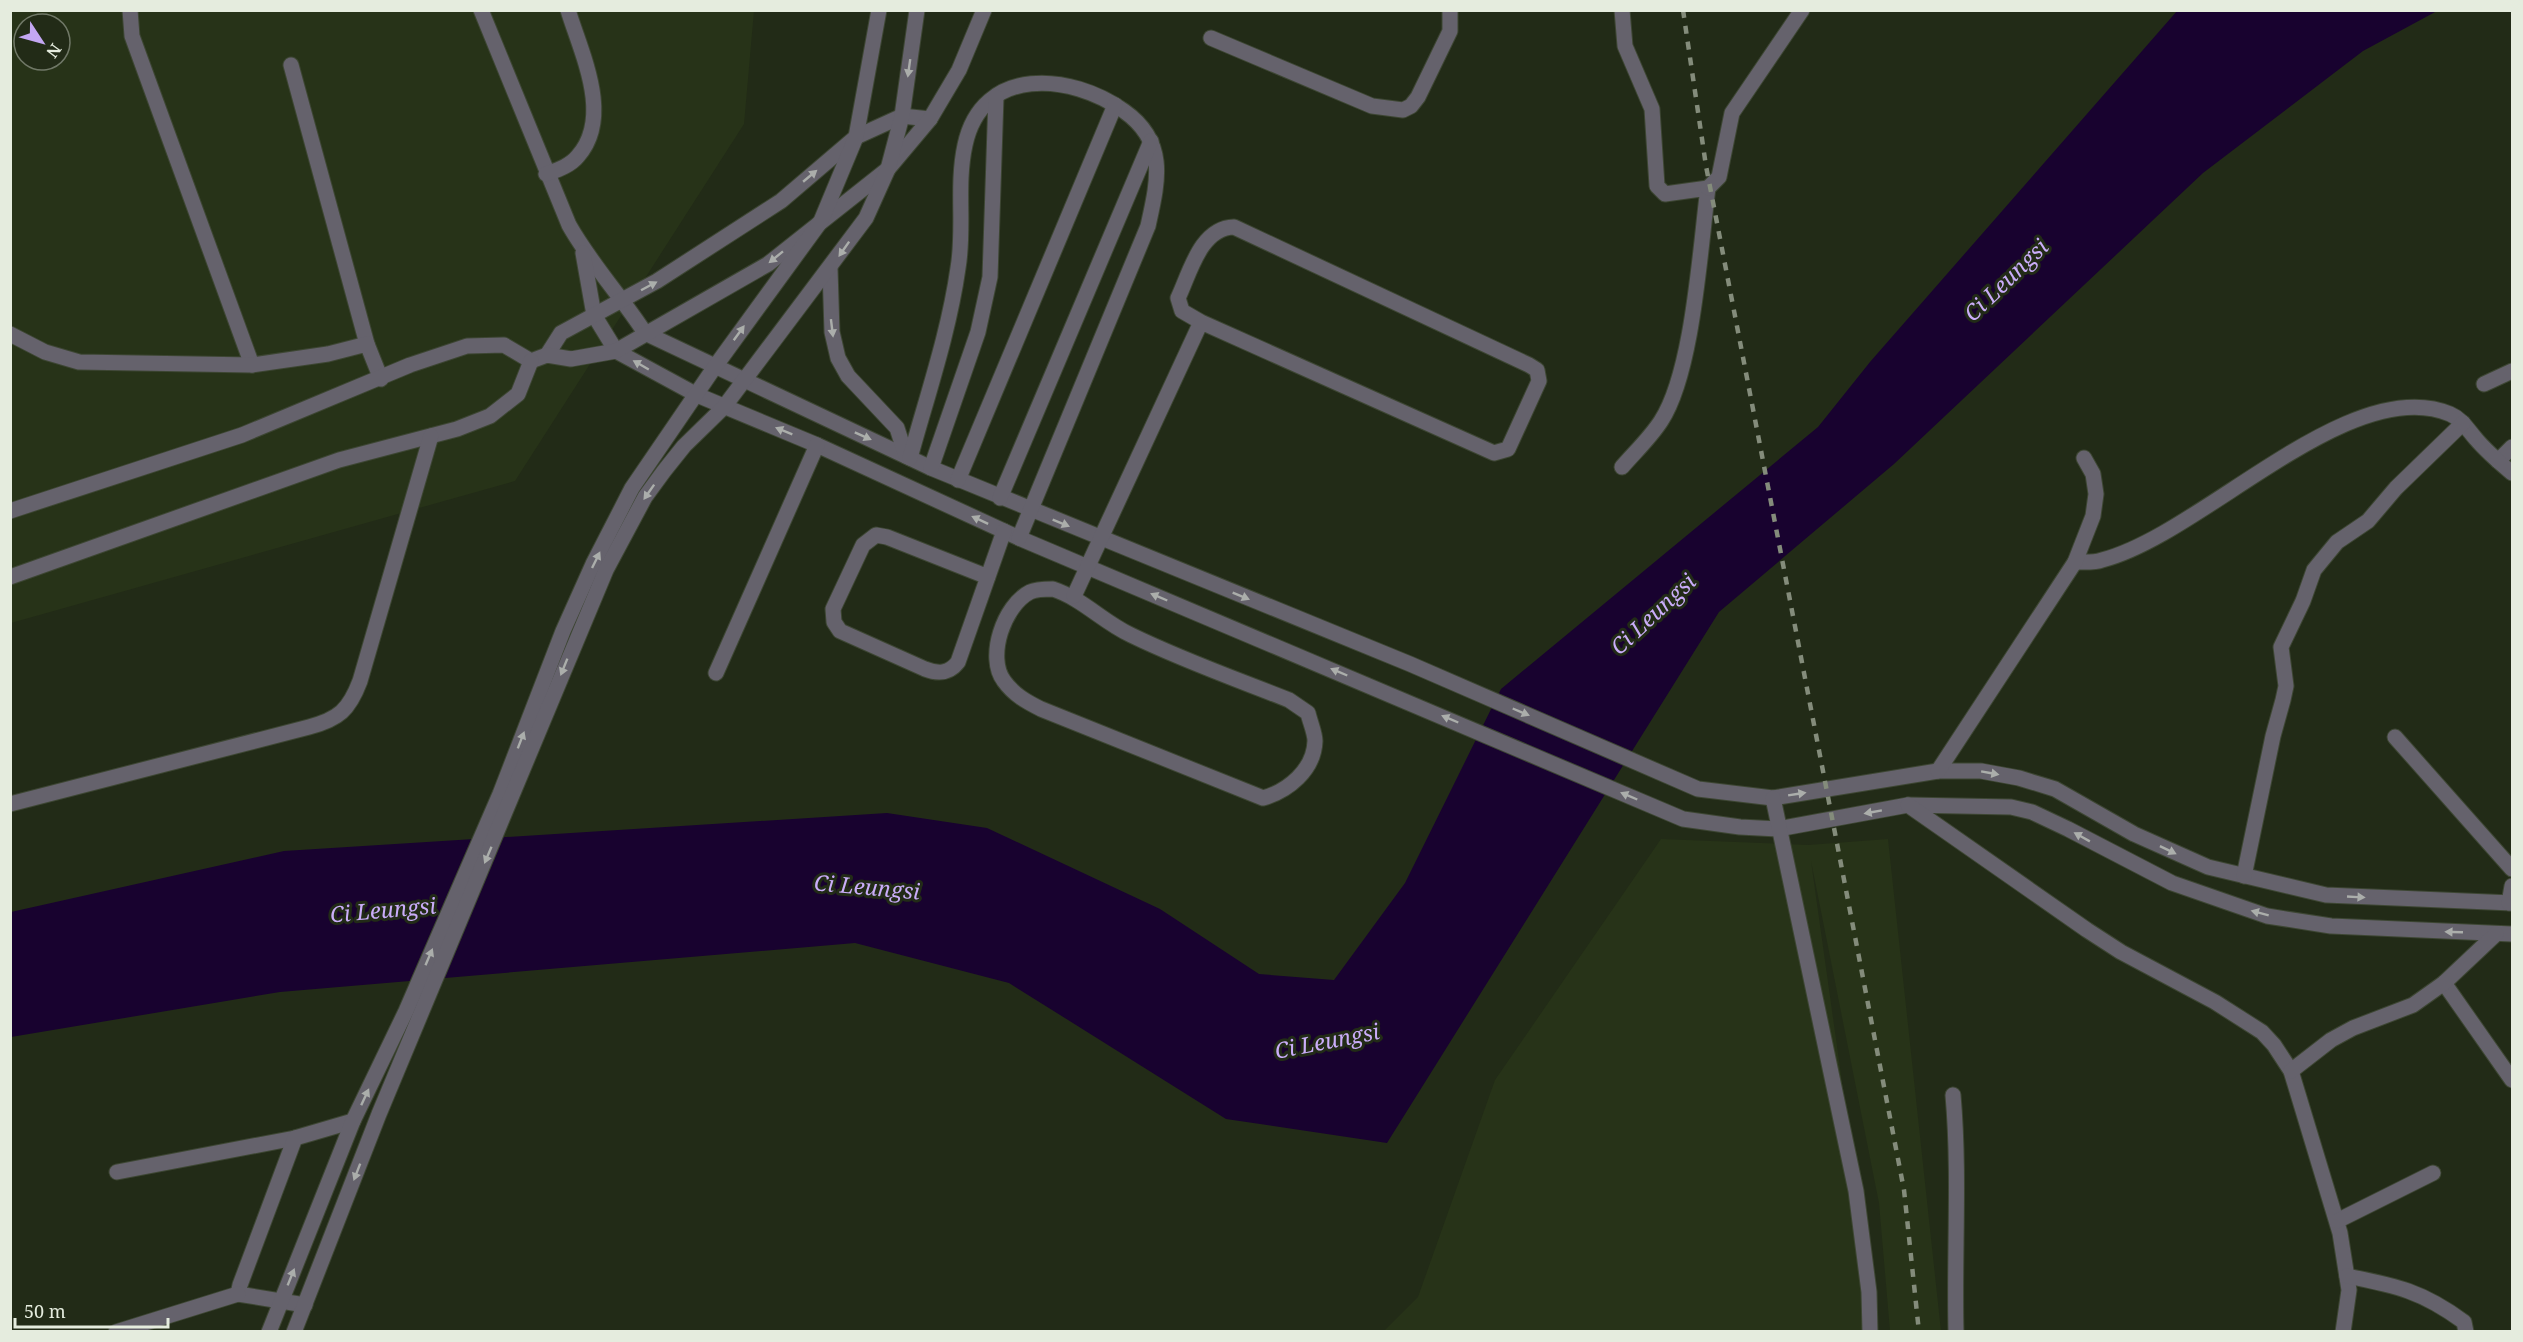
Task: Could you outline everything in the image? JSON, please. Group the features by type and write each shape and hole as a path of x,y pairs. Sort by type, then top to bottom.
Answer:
{"street":[{"path":"130,10 132,36 252,365"},
{"path":"481,10 546,174 583,250 623,299 645,333 714,368 958,480 1410,664 1698,789 1773,798 1938,771 1981,771 2055,789 2189,861 2326,895 2511,903 2512,886"},
{"path":"546,174 569,165 578,157 591,130 595,106 568,10"},
{"path":"506,798 563,631 593,564 632,488 714,368 820,221 856,138 879,10"},
{"path":"294,1332 412,1014 576,637 623,535 664,471 684,446 724,407 830,269 866,218 888,170 902,116 917,10"},
{"path":"10,577 339,460 458,429 500,411 518,394 531,361 547,355 571,359 616,351 768,264 888,170 930,119 959,70 984,10"},
{"path":"1211,38 1372,106 1403,110 1411,106 1418,97 1450,31 1450,10"},
{"path":"1622,10 1625,46 1652,109 1657,186 1665,194 1708,188 1719,177 1732,113 1802,10"},
{"path":"291,65 367,344 381,379"},
{"path":"908,457 959,266 960,194 965,145 980,113 996,97 1019,84 1036,82 1076,88 1115,105 1140,124 1151,141 1157,161 1156,188 1148,226 1019,538"},
{"path":"931,468 978,332 989,286 994,208 996,97"},
{"path":"958,480 1115,105"},
{"path":"547,355 561,333 657,281 781,201 856,138 902,116 930,119"},
{"path":"1000,498 1151,141"},
{"path":"1622,467 1661,421 1674,394 1686,347 1708,188"},
{"path":"1234,228 1529,364 1537,370 1539,381 1508,448 1504,452 1494,453 1201,322 1182,310 1178,298 1208,239 1223,229 1234,228"},
{"path":"583,250 594,315 616,351 696,395 817,445 1019,538 1683,819 1740,827 1778,829 1908,805 1993,805 2032,812 2172,883 2268,916 2331,926 2512,934"},
{"path":"830,269 832,332 838,358 848,376 897,428 908,457"},
{"path":"1074,596 1201,322"},
{"path":"10,334 45,352 79,362 252,365 328,354 367,344"},
{"path":"10,511 242,435 410,365 467,346 504,345 531,361"},
{"path":"2484,384 2512,371"},
{"path":"2075,562 2100,561 2139,544 2198,514 2293,453 2344,424 2389,409 2410,407 2434,409 2452,415 2463,423 2512,473"},
{"path":"2244,876 2273,736 2283,700 2285,680 2281,647 2303,602 2314,570 2337,542 2368,521 2396,488 2463,423"},
{"path":"10,804 332,721 344,711 360,681 431,436"},
{"path":"716,674 817,445"},
{"path":"2498,461 2512,447"},
{"path":"1938,771 2075,562 2093,516 2096,494 2093,474 2084,458"},
{"path":"988,578 887,537 876,535 862,545 833,609 834,622 840,631 925,669 935,673 950,670 958,662 988,578 1004,531"},
{"path":"1053,589 1074,596 1105,621 1131,636 1289,700 1308,713 1315,741 1311,759 1293,784 1280,793 1263,798 1041,709 1020,698 1003,680 997,662 999,634 1014,608 1031,591 1053,589"},
{"path":"2395,737 2512,869"},
{"path":"1773,798 1856,1191 1869,1292 1870,1332"},
{"path":"1908,805 2112,947 2215,1002 2262,1032 2291,1071 2337,1221 2349,1290 2343,1332"},
{"path":"2291,1071 2331,1040 2354,1028 2413,1005 2444,983 2496,934"},
{"path":"2444,983 2512,1080"},
{"path":"269,1332 353,1121 412,1014"},
{"path":"1953,1095 1956,1143 1954,1262 1956,1332"},
{"path":"117,1172 295,1138 353,1121"},
{"path":"238,1294 295,1138"},
{"path":"2337,1221 2433,1173"},
{"path":"2347,1275 2404,1287 2436,1301 2464,1322 2466,1332"},
{"path":"116,1332 238,1294 282,1299 305,1305"}],"shaded area":[{"path":"11,11 754,11 744,124 515,481 11,623"},
{"path":"1661,839 1808,845 1888,839 1941,1331 1890,1331 1879,1203 1811,861 1877,1331 1383,1332 1418,1297 1495,1080"}],"water":[{"name":"Ci Leungsi","path":"2177,11 2437,11 2363,51 2203,173 1894,464 1719,612 1387,1143 1226,1119 1009,983 855,943 280,992 11,1037 11,912 284,851 887,813 987,828 1160,909 1259,974 1334,980 1405,883 1501,689 1818,427 1870,362"}],"railway":[{"path":"1683,10 1706,166 1904,1190 1919,1332"}]}
